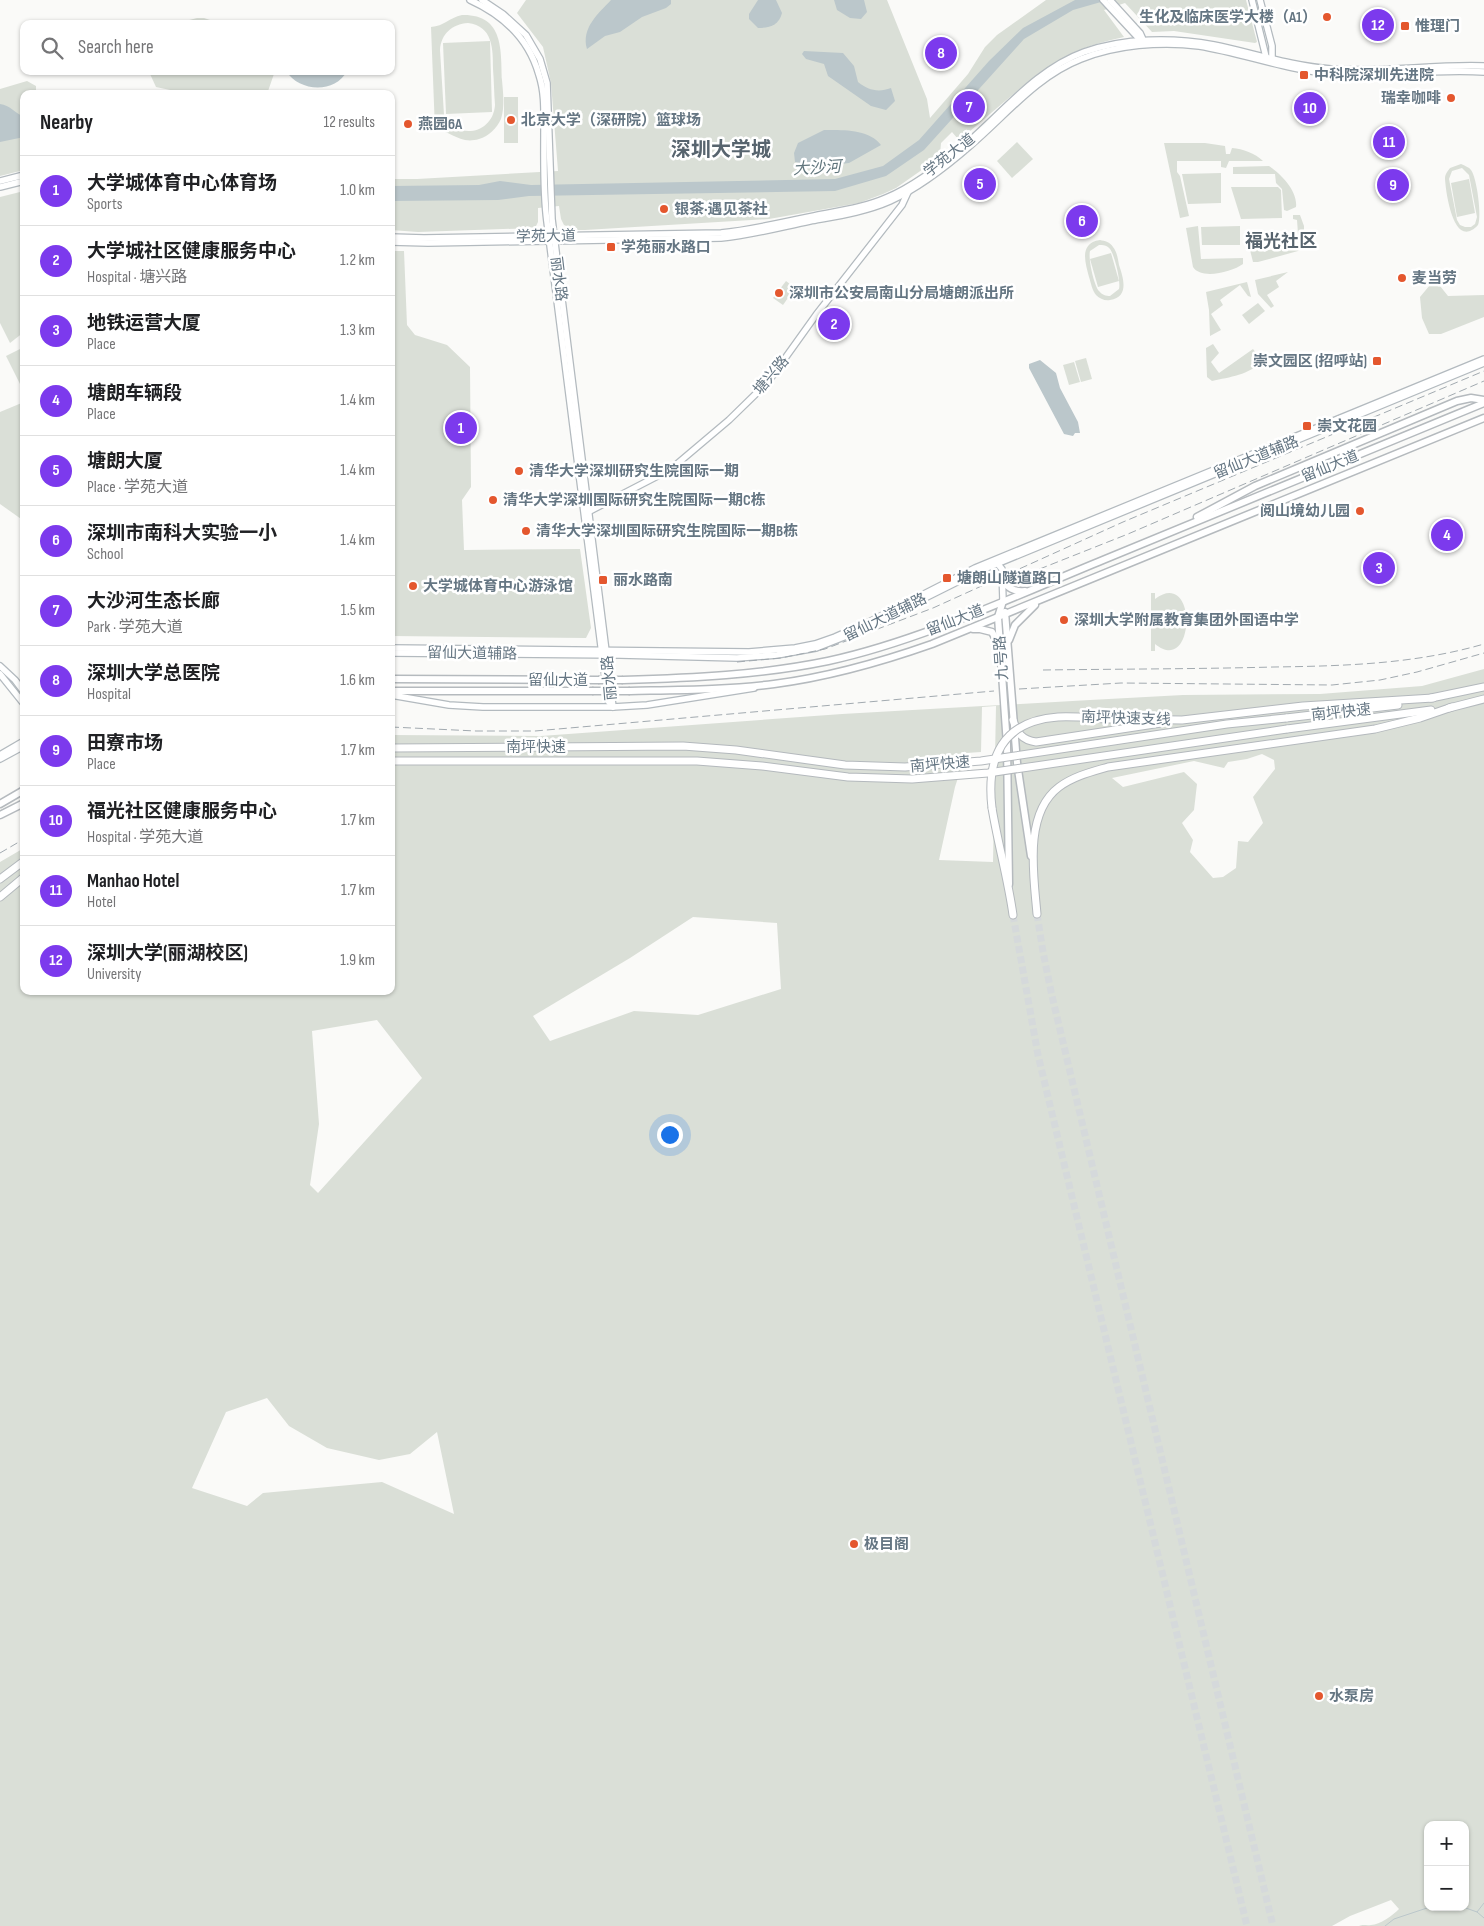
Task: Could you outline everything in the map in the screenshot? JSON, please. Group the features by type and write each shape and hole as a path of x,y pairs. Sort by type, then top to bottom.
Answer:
{"highway":[{"name":"南坪快速","path":"395,748 683,746 736,750 845,765 905,767 981,761 1227,724 1363,710 1484,687"},
{"name":"南坪快速支线","path":"1012,915 992,808 990,785 992,764 1000,748 1015,731 1031,722 1048,718 1068,717 1182,720 1303,706 1433,698"},
{"name":"南坪快速","path":"395,761 705,762 762,766 848,777 912,779 988,773 1287,729 1393,716 1452,707 1484,699"},
{"path":"1038,914 1033,864 1036,829 1040,814 1047,800 1057,788 1072,779 1088,772 1108,767 1375,729 1420,718 1452,707"},
{"path":"1013,720 1019,734 1029,741 1036,742 1182,720"},
{"path":"0,879 20,863"},
{"path":"0,897 20,880"}],"main road":[{"name":"丽水路","path":"470,0 507,22 523,40 534,61 541,81 549,219 604,653 608,701 613,707"},
{"name":"丽水路","path":"482,0 519,27 532,43 543,67 548,100 547,171"},
{"path":"1103,0 1140,33 1143,43"},
{"path":"1110,0 1118,12"},
{"path":"1252,0 1270,61"},
{"path":"1260,1 1272,46 1270,61"},
{"name":"学苑大道","path":"395,236 552,238 735,236 859,211 894,199 957,157 1030,90 1058,70 1080,59 1102,52 1143,43 1197,46 1340,74 1456,70 1484,72"},
{"name":"学苑大道","path":"1270,61 1336,69 1483,66"},
{"path":"0,181 20,176"},
{"path":"0,187 20,181"},
{"name":"学苑大道","path":"395,242 428,243 746,230 864,206 909,188"},
{"name":"塘兴路","path":"586,513 671,469 729,420 762,388 899,208 909,188"},
{"path":"894,199 899,208"},
{"name":"留仙大道辅路","path":"395,653 749,652 773,651 815,644 860,626 975,568 1484,358"},
{"name":"留仙大道辅路","path":"395,648 737,658 777,655 816,648 859,631 997,563 1484,363"},
{"path":"1165,534 1240,494 1288,472 1457,402 1471,398 1484,401"},
{"name":"留仙大道","path":"395,679 623,680 710,678 827,661 900,640 1029,591 1484,401"},
{"name":"留仙大道","path":"395,691 712,689 775,684 857,668 905,654 967,630 1484,418"},
{"path":"997,563 1002,569 1003,601"},
{"path":"1002,580 1016,591 1029,591"},
{"path":"1004,651 1014,625 1028,610 1049,596"},
{"name":"九号路","path":"1003,601 1005,614 1004,651 1010,847 1009,891"},
{"name":"九号路","path":"1003,601 998,617 1013,720 1017,763 1033,864"},
{"path":"967,630 980,628 992,632 1004,651"},
{"path":"0,666 20,687"},
{"path":"0,674 20,699"},
{"path":"395,696 475,707 613,707 647,705 721,695 775,684"},
{"path":"0,755 20,743"},
{"path":"0,759 20,748"},
{"path":"0,804 20,792"},
{"path":"0,815 20,805"}],"shaded area":[{"path":"526,0 887,0 927,99 930,118 968,74 985,47 997,35 1046,0 1246,0 1257,42 1174,31 1152,32 1125,3 1104,10 1124,37 1085,48 1058,61 1016,92 963,137 958,139 952,132 941,143 940,155 936,160 896,188 859,203 769,219 585,230 576,230 564,225 559,206 538,208 538,222 535,228 418,232 395,230 395,179 558,171 551,83 543,47 517,13"},
{"path":"457,16 476,16 486,21 493,27 500,46 503,100 501,119 489,134 479,139 461,139 446,132 435,130 431,27","holes":["468,23 476,25 487,34 492,46 495,105 493,115 488,122 474,131 465,131 450,123 444,115 440,50 445,35 452,28"]},
{"path":"204,18 210,20 189,20"},
{"path":"490,41 492,112 446,114 443,43"},
{"path":"150,75 274,75 268,90 170,90 156,87"},
{"path":"27,81 36,86 36,90 20,90 20,171 0,176 0,89"},
{"name":"北京大学（深研院）篮球场","path":"504,97 518,97 518,143 504,143"},
{"path":"1017,142 1033,159 1012,178 997,161"},
{"path":"1164,143 1205,143 1225,146 1226,154 1230,154 1232,148 1245,150 1263,161 1229,161 1226,168 1221,167 1221,161 1177,161 1177,172 1180,176 1189,216 1180,218"},
{"path":"1461,164 1469,168 1473,174 1478,198 1479,221 1478,225 1470,231 1463,231 1457,226 1453,217 1447,196 1445,179 1450,168","holes":["1462,168 1469,175 1477,217 1475,224 1471,227 1465,227 1460,225 1457,220 1449,179 1452,171"]},
{"path":"1269,166 1292,189 1296,207 1287,211 1284,210 1282,189 1276,183 1275,174 1233,174 1233,167"},
{"path":"1221,173 1221,203 1188,204 1182,174"},
{"path":"1469,179 1475,213 1457,217 1451,183"},
{"path":"1231,187 1278,187 1281,190 1282,218 1241,219"},
{"path":"20,192 20,335 10,343 0,323 0,197"},
{"path":"1293,215 1300,215 1304,226 1304,247 1299,247 1297,220 1293,219"},
{"path":"1198,226 1201,259 1243,258 1243,264 1224,272 1209,274 1197,271 1193,267 1186,228"},
{"path":"1240,226 1240,245 1202,245 1201,227"},
{"path":"1100,240 1107,242 1112,245 1115,251 1124,286 1123,291 1116,298 1108,300 1099,298 1093,289 1085,254 1086,249 1093,242","holes":["1099,245 1110,249 1118,275 1119,289 1110,296 1104,295 1099,291 1091,266 1090,251"]},
{"path":"1259,248 1266,250 1300,248 1298,251 1253,262 1250,250"},
{"path":"395,251 404,251 407,325 415,335 447,345 470,367 471,487 462,500 464,550 580,549 591,628 586,638 395,636"},
{"path":"1111,253 1119,281 1098,287 1090,259"},
{"path":"1288,272 1276,281 1279,287 1267,295 1274,306 1271,308 1258,294 1255,280"},
{"path":"786,281 795,288 783,305 773,298"},
{"path":"1247,282 1251,297 1248,296 1240,285 1220,300 1223,305 1211,314 1221,330 1210,336 1206,292"},
{"path":"1430,285 1440,286 1448,296 1484,295 1484,317 1441,334 1429,334 1422,318 1420,297"},
{"path":"1258,303 1265,311 1249,324 1242,315"},
{"path":"1213,344 1219,353 1211,362 1219,373 1253,349 1262,361 1245,372 1212,381 1207,377 1206,348"},
{"path":"20,349 20,384 6,356"},
{"path":"1086,358 1092,379 1081,382 1075,361"},
{"path":"1074,362 1080,382 1069,385 1063,365"},
{"path":"20,404 20,518 0,504 0,412"},
{"path":"1151,593 1155,593 1155,599 1169,593 1179,597 1185,608 1184,636 1178,646 1169,650 1155,644 1155,651 1151,651"},
{"path":"1484,669 1484,1926 1359,1926 1375,1925 1393,1914 1399,1909 1391,1900 1350,1916 1332,1926 0,1926 0,862 20,850 20,995 395,995 395,735 541,736 842,714 1183,695 1320,694 1422,686","holes":["996,706 993,862 939,860 955,787 966,753 981,752 982,707","1262,754 1274,760 1275,769 1253,797 1263,823 1248,842 1238,841 1236,868 1223,877 1213,878 1190,852 1193,840 1182,823 1194,810 1197,784 1184,772 1123,787 1112,778 1194,761 1224,768 1228,762","693,917 777,923 781,989 698,1015 634,1011 550,1041 533,1016 630,958","377,1020 422,1078 318,1193 310,1185 319,1124 312,1031","267,1398 289,1426 327,1448 379,1460 410,1454 437,1432 454,1514 382,1482 263,1493 247,1506 192,1488 226,1412"]}],"water":[{"path":"611,0 671,0 671,4 666,8 642,17 620,32 605,36 587,49 586,34 596,16"},
{"path":"758,0 776,0 782,13 776,23 758,28 749,19 749,14"},
{"path":"834,0 864,0 867,12 861,19 850,18 837,10"},
{"path":"1075,0 1108,0 1073,10 1024,39 924,150 886,176 835,191 529,196 498,200 395,201 395,186 479,185 500,181 531,185 835,179 883,166 919,140 989,61 1023,28"},
{"path":"804,51 843,53 854,66 858,82 873,90 891,88 895,101 886,110 871,106 828,76 824,64 806,59 802,54"},
{"path":"289,75 344,75 334,84 317,88 299,83"},
{"path":"0,104 20,114 20,138 0,142"},
{"name":"大沙河","path":"824,130 863,133 881,145 849,163 817,167 795,162 794,153 798,143"},
{"path":"1040,360 1056,373 1060,388 1078,422 1080,433 1075,433 1073,436 1064,434 1029,368 1029,364"}],"waterway":[{"path":"1469,1909 1477,1912 1484,1903"},
{"path":"1385,1926 1394,1919 1424,1909"},
{"path":"1477,1912 1484,1918"}],"tunnel":[{"path":"1037,914 1052,996 1273,1926"},
{"path":"1013,915 1038,1055 1247,1926"}],"railway":[{"path":"737,662 781,658 825,649 933,608 1123,522 1484,371"},
{"path":"1017,578 1128,534 1484,381"},
{"path":"1043,670 1353,665 1432,656 1484,644"},
{"path":"1019,689 1121,683 1332,685 1380,680 1417,672 1484,653"},
{"path":"395,727 476,731 535,731 994,691"},
{"path":"0,853 20,841"}],"place":[{"name":"生化及临床医学大楼（A1）","path":"1327,17"},
{"name":"深圳大学(丽湖校区)","path":"1378,25"},
{"name":"惟理门","path":"1405,26"},
{"name":"深圳大学总医院","path":"941,53"},
{"name":"中科院深圳先进院","path":"1304,75"},
{"name":"瑞幸咖啡","path":"1451,98"},
{"name":"大沙河生态长廊","path":"969,107"},
{"name":"福光社区健康服务中心","path":"1310,108"},
{"name":"北京大学（深研院）篮球场","path":"511,120"},
{"name":"燕园6A","path":"408,124"},
{"name":"Manhao Hotel","path":"1389,142"},
{"name":"塘朗大厦","path":"980,184"},
{"name":"田寮市场","path":"1393,185"},
{"name":"银茶·遇见茶社","path":"664,209"},
{"name":"深圳市南科大实验一小","path":"1082,221"},
{"name":"学苑丽水路口","path":"611,247"},
{"name":"麦当劳","path":"1402,278"},
{"name":"深圳市公安局南山分局塘朗派出所","path":"779,293"},
{"name":"大学城社区健康服务中心","path":"834,324"},
{"name":"崇文园区 (招呼站)","path":"1377,361"},
{"name":"崇文花园","path":"1307,426"},
{"name":"大学城体育中心体育场","path":"461,428"},
{"name":"清华大学深圳研究生院国际一期","path":"519,471"},
{"name":"清华大学深圳国际研究生院国际一期C栋","path":"493,500"},
{"name":"阅山境幼儿园","path":"1360,511"},
{"name":"清华大学深圳国际研究生院国际一期B栋","path":"526,531"},
{"name":"塘朗车辆段","path":"1447,535"},
{"name":"地铁运营大厦","path":"1379,568"},
{"name":"塘朗山隧道路口","path":"947,578"},
{"name":"丽水路南","path":"603,580"},
{"name":"大学城体育中心游泳馆","path":"413,586"},
{"name":"深圳大学附属教育集团外国语中学","path":"1064,620"},
{"name":"极目阁","path":"854,1544"},
{"name":"水泵房","path":"1319,1696"}],"district":[{"name":"深圳大学城","path":"721,149"},
{"name":"福光社区","path":"1281,241"}]}
